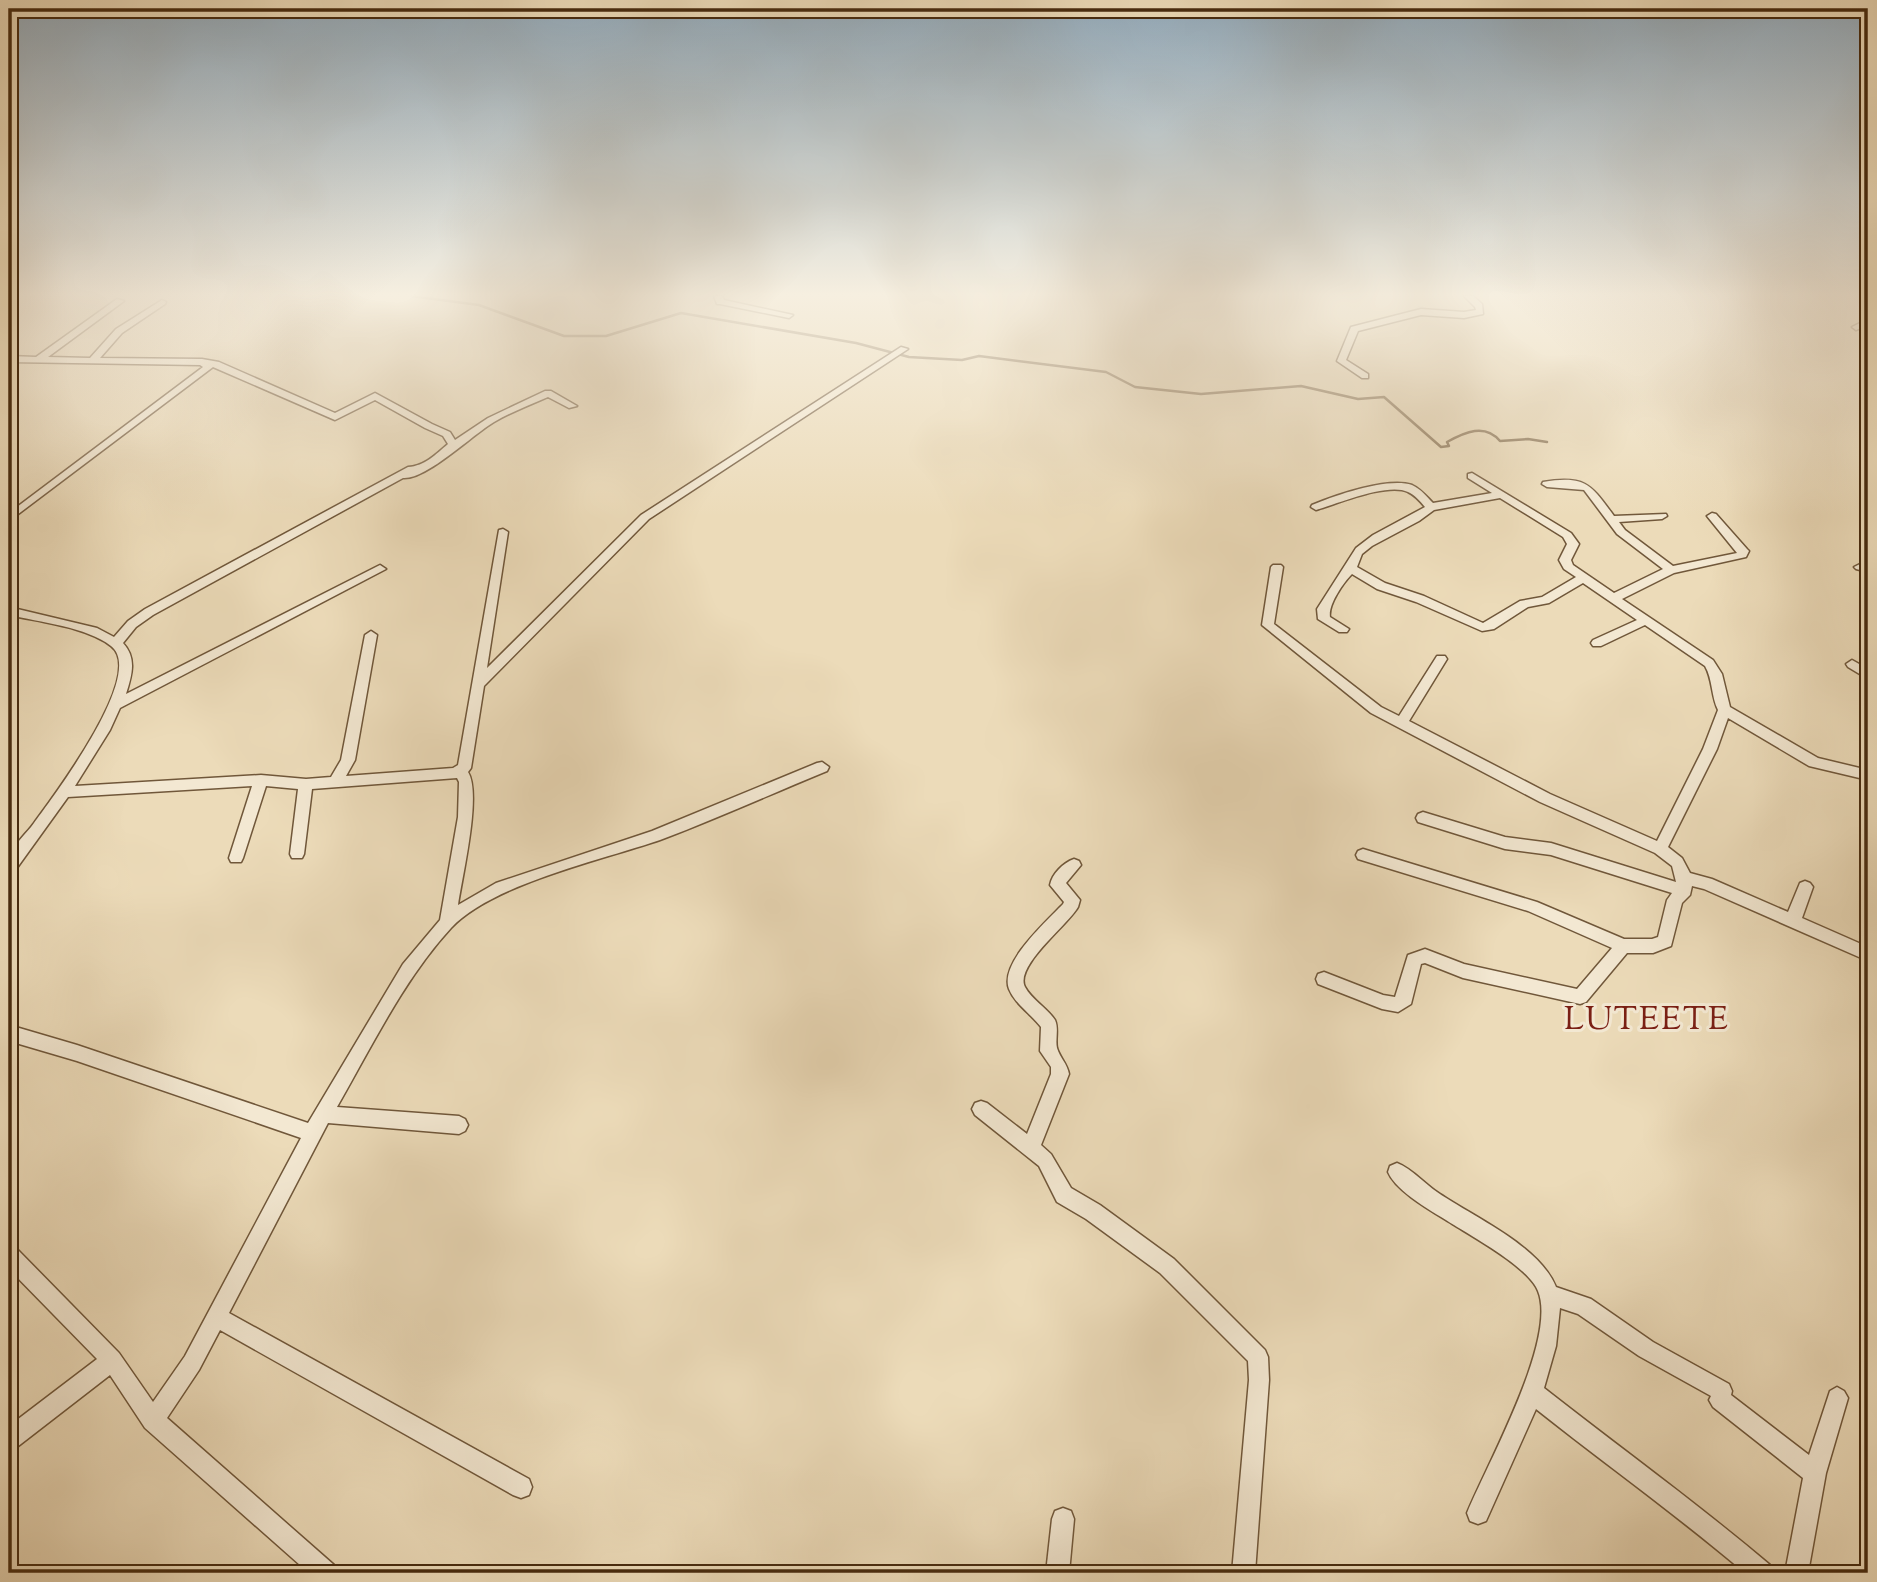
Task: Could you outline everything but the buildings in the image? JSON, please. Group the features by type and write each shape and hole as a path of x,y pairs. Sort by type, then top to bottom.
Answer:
{"street":[{"path":"9,518 14,507 203,370"},
{"path":"222,370 335,417 376,396 428,428 447,434 454,446"},
{"path":"478,684 645,517 872,370"},
{"path":"1355,370 1365,376"},
{"path":"406,476 437,460 491,420 548,393 572,406"},
{"path":"116,643 132,624 149,612 454,446"},
{"path":"1472,476 1570,538 1573,544 1566,565 1616,597 1714,669 1721,705 1725,710 1815,762 1868,775"},
{"path":"1547,484 1585,486 1598,499 1621,532 1671,570"},
{"path":"1316,507 1335,498 1344,499 1396,486 1411,489 1431,507"},
{"path":"1343,629 1324,619 1323,609 1329,604 1339,581 1360,550 1392,527 1426,512 1431,507 1500,495"},
{"path":"1612,519 1662,516"},
{"path":"1616,597 1671,570 1743,553 1712,516"},
{"path":"63,792 261,780 306,784 460,772 466,764 503,532"},
{"path":"1277,567 1268,626 1371,707 1545,798 1660,849 1675,859 1685,885"},
{"path":"1350,568 1381,586 1420,599 1482,627 1490,626 1524,604 1545,600 1583,578"},
{"path":"115,705 380,569"},
{"path":"9,611 93,631 116,643 125,653 127,669 115,705 85,760 9,868"},
{"path":"1597,643 1647,620"},
{"path":"336,781 348,760 371,635"},
{"path":"1401,723 1441,659"},
{"path":"1852,664 1868,675"},
{"path":"1660,849 1710,749 1725,710"},
{"path":"153,1420 192,1363 311,1133 410,969 447,922 500,887 657,835 822,767"},
{"path":"447,922 465,817 467,781 460,772"},
{"path":"236,858 261,780"},
{"path":"297,854 306,784"},
{"path":"1423,818 1505,843 1555,850 1685,885 1707,883 1868,954"},
{"path":"1363,855 1532,906 1623,946 1662,944 1667,937 1676,896 1685,885"},
{"path":"1030,1150 1060,1074 1059,1065 1049,1051 1049,1025 1017,989 1014,979 1027,953 1070,906 1072,900 1058,885 1059,879 1074,866"},
{"path":"1793,921 1805,887"},
{"path":"1324,979 1382,1002 1398,1005 1405,999 1414,960 1425,956 1463,971 1580,997 1623,946"},
{"path":"9,1033 255,1112 311,1133"},
{"path":"981,1109 1045,1160 1064,1195 1093,1212 1167,1266 1258,1357 1259,1380 1244,1573"},
{"path":"323,1114 458,1125"},
{"path":"1397,1172 1417,1192 1515,1254 1544,1282 1549,1294 1548,1330 1532,1392 1478,1513"},
{"path":"9,1255 112,1360 153,1420 326,1573"},
{"path":"1549,1294 1584,1306 1721,1396 1815,1473"},
{"path":"217,1317 521,1487"},
{"path":"9,1439 112,1360"},
{"path":"1532,1392 1700,1520 1762,1573"},
{"path":"1797,1573 1815,1473 1837,1398"},
{"path":"1057,1573 1063,1519"}],"waterway":[{"path":"1089,370 1106,372 1135,387 1201,394 1301,386 1358,399 1384,397 1441,447 1449,446 1447,442 1475,431 1488,432 1500,441 1528,439 1547,442"}],"district":[{"name":"LUTEETE","path":"1647,1017"}]}
